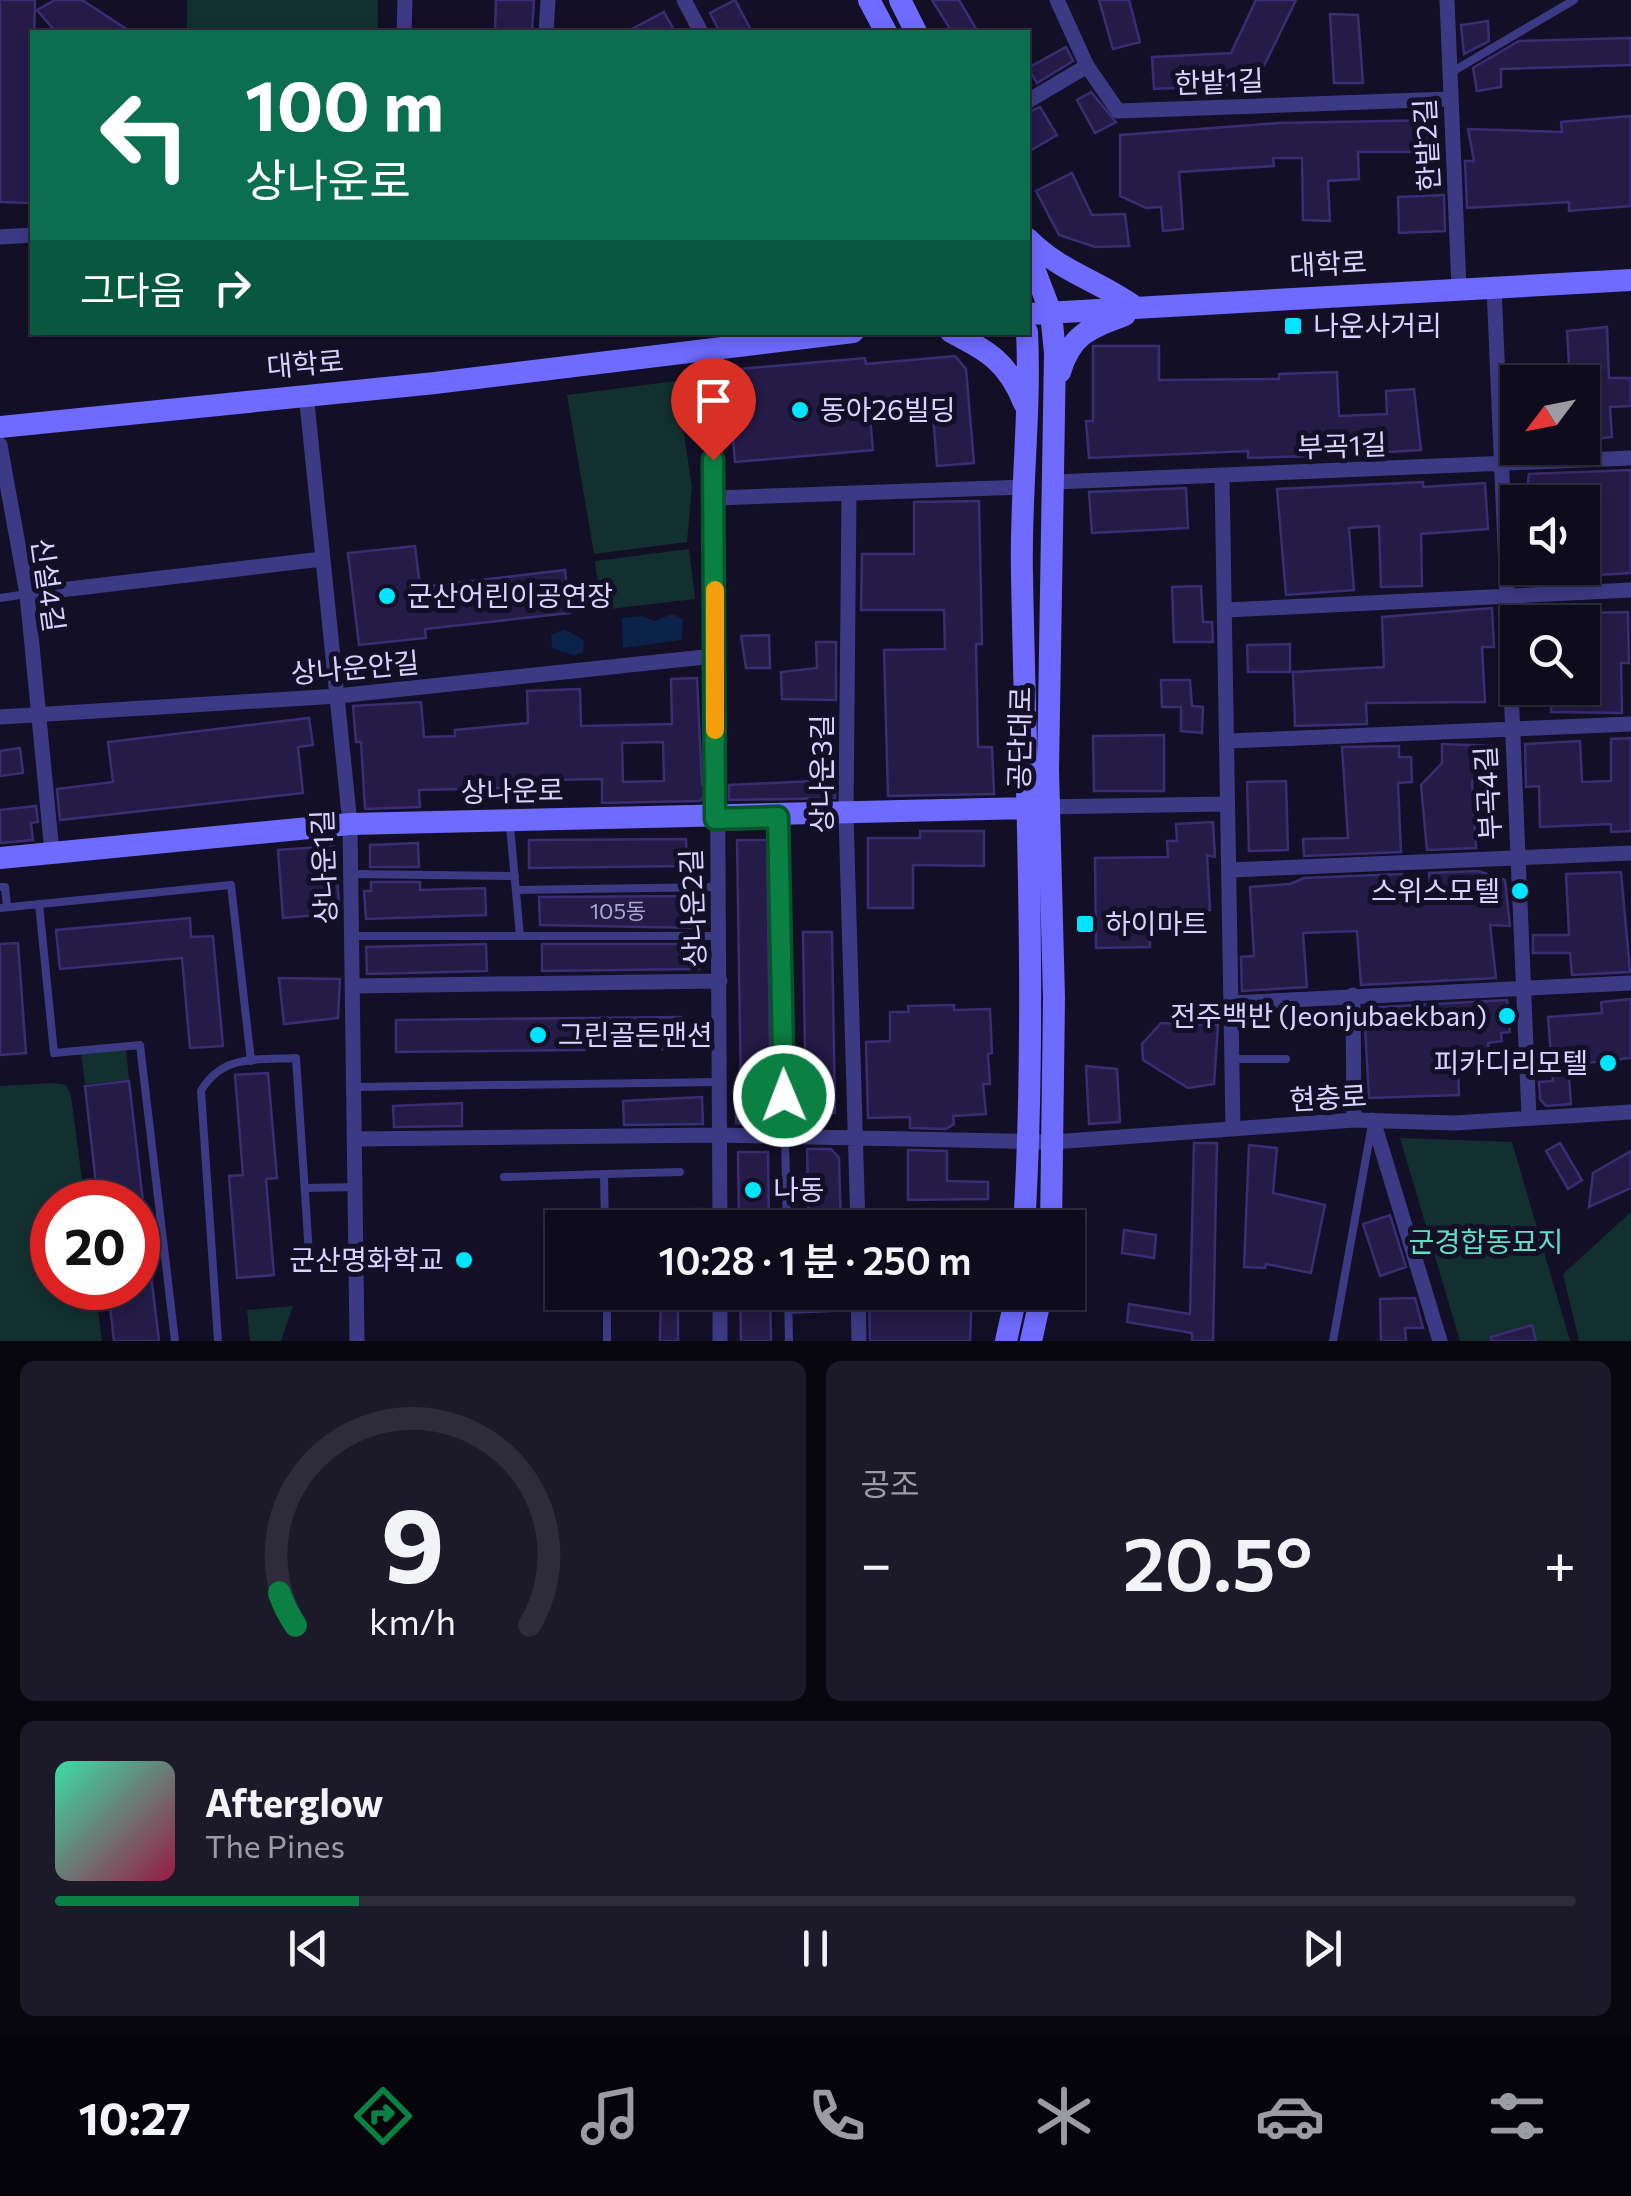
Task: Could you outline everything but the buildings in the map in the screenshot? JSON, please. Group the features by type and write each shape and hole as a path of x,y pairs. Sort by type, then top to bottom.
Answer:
{"street":[{"path":"404,30 405,0"},
{"path":"546,30 548,0"},
{"path":"684,0 700,30"},
{"path":"869,0 885,30"},
{"path":"900,0 915,30"},
{"name":"한밭1길","path":"1058,0 1087,66 1118,111 1449,99"},
{"name":"한밭2길","path":"1447,0 1458,288"},
{"path":"1030,100 1087,66"},
{"path":"0,237 30,235"},
{"path":"1030,241 1068,272 1098,280 1142,306"},
{"name":"공단대로","path":"1025,1210 1037,808 1054,482 1054,390 1030,264"},
{"name":"대학로","path":"1039,314 1631,280"},
{"name":"부곡4길","path":"1494,286 1500,464"},
{"path":"1054,390 1066,348 1091,328 1142,306"},
{"name":"대학로","path":"0,427 434,383 825,335"},
{"path":"957,335 982,348 1013,373 1028,412"},
{"name":"공단대로","path":"1027,335 1028,412 1023,487 1053,1142 1051,1210"},
{"name":"상나운2길","path":"704,348 716,498 720,1210"},
{"name":"상나운1길","path":"306,393 350,824 357,1341"},
{"name":"신설4길","path":"0,446 27,594 52,852"},
{"name":"부곡1길","path":"1600,459 1631,458"},
{"name":"부곡1길","path":"1054,482 1500,464"},
{"name":"부곡4길","path":"1500,465 1529,1117"},
{"path":"1222,476 1233,1130"},
{"path":"716,498 1023,487"},
{"name":"상나운3길","path":"848,494 846,814 858,1210"},
{"path":"27,594 322,558"},
{"path":"1227,610 1631,590"},
{"name":"상나운안길","path":"0,717 337,696 714,656"},
{"path":"1228,741 1631,724"},
{"path":"1037,808 1226,804"},
{"name":"상나운로","path":"0,858 350,824 715,819 1037,808"},
{"path":"1230,870 1631,853"},
{"path":"352,986 720,980"},
{"path":"1231,1003 1631,982"},
{"path":"1353,995 1354,1120"},
{"name":"현충로","path":"356,1139 719,1135 1053,1142 1354,1120 1455,1123 1631,1112"},
{"path":"1373,1120 1440,1341"},
{"path":"720,1310 720,1341"},
{"path":"859,1310 859,1341"},
{"path":"1006,1341 1014,1310"},
{"path":"1031,1341 1038,1310"}],"lane":[{"path":"1450,73 1574,0"},
{"path":"0,598 27,594"},
{"path":"778,817 787,1210"},
{"path":"510,822 520,936"},
{"path":"351,874 514,876"},
{"path":"0,888 5,887 4,907 231,885 250,1061"},
{"path":"516,890 717,886"},
{"path":"39,904 54,1053 140,1044 175,1341"},
{"path":"352,936 718,936"},
{"path":"218,1341 202,1091 210,1075 224,1064 296,1058 310,1269"},
{"path":"1232,1059 1286,1059"},
{"path":"355,1086 720,1082"},
{"path":"1333,1341 1373,1120"},
{"path":"504,1176 680,1172"},
{"path":"604,1174 605,1210"},
{"path":"305,1188 356,1187"},
{"path":"607,1310 608,1341"},
{"path":"788,1310 789,1341"}],"green space":[{"path":"187,0 378,0 378,30 187,30"},
{"path":"676,381 692,487 687,542 594,554 567,395"},
{"path":"689,549 695,599 601,610 595,561"},
{"path":"126,1048 129,1080 85,1084 81,1052"},
{"path":"54,1083 66,1085 71,1096 82,1180 30,1180 30,1310 98,1310 102,1341 0,1341 0,1086"},
{"name":"군경합동묘지","path":"1400,1138 1512,1142 1570,1341 1460,1341"},
{"path":"1631,1212 1631,1341 1579,1341 1563,1274"},
{"path":"293,1306 281,1341 250,1341 247,1310"}],"water":[{"path":"672,614 683,619 682,640 623,648 622,618 641,616 655,621"},
{"path":"564,629 584,640 583,653 573,655 552,648 551,635"}],"slow traffic":[{"path":"715,590 715,730"}],"place":[{"name":"나운사거리","path":"1293,326"},
{"name":"동아26빌딩","path":"800,410"},
{"name":"군산어린이공연장","path":"387,596"},
{"name":"스위스모텔","path":"1520,891"},
{"name":"하이마트","path":"1085,924"},
{"name":"전주백반 (Jeonjubaekban)","path":"1507,1016"},
{"name":"그린골든맨션","path":"538,1035"},
{"name":"피카디리모텔","path":"1608,1063"},
{"name":"나동","path":"753,1190"},
{"name":"군산명화학교","path":"464,1260"}],"route":[{"path":"713,460 715,819 778,817 784,1096"}]}
